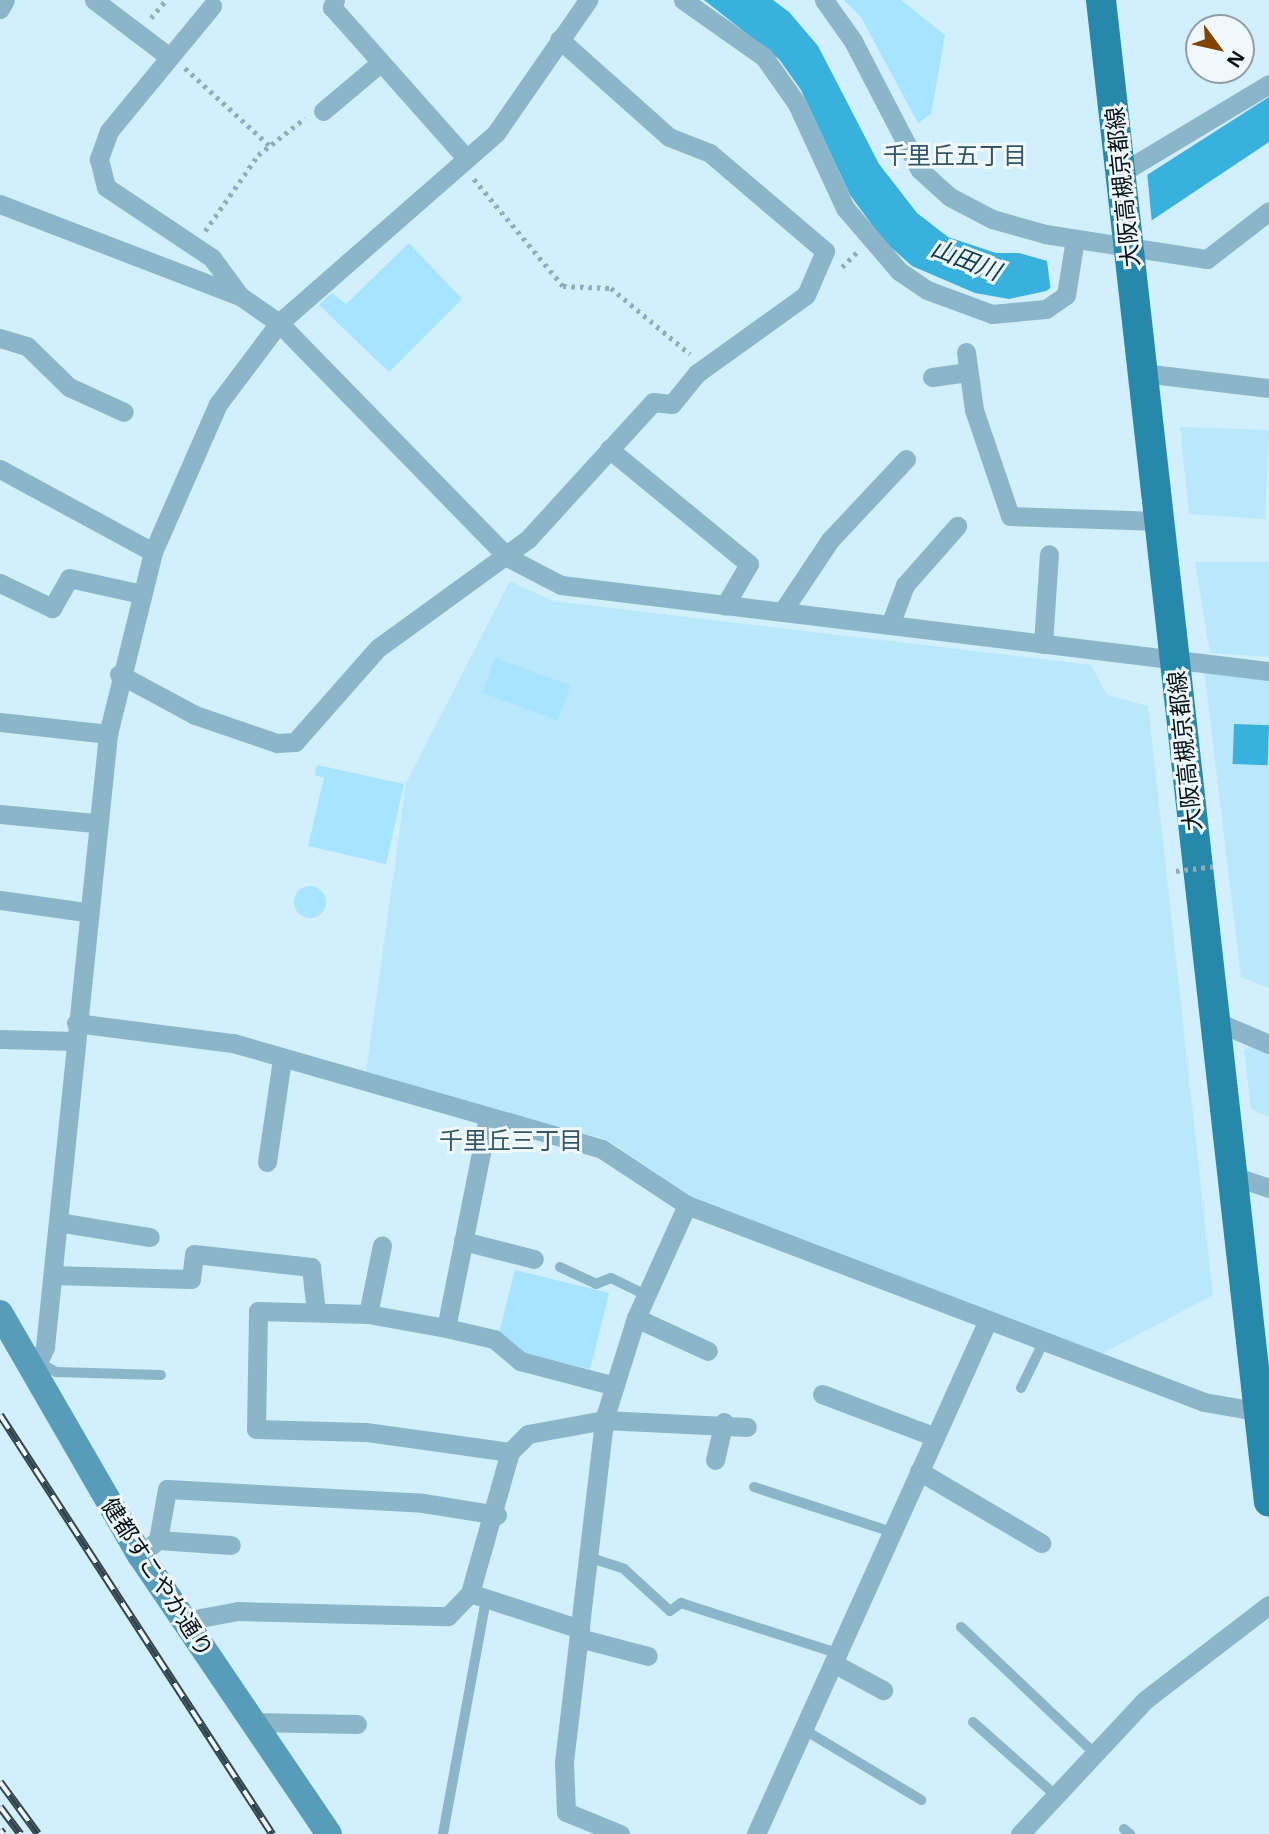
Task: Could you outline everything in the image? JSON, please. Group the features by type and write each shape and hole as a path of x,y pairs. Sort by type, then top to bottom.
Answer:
{"main road":[{"name":"大阪高槻京都線","path":"1101,0 1230,1175 1264,1413 1269,1502"}],"street":[{"path":"0,9 5,0"},
{"path":"94,0 168,56"},
{"path":"335,0 332,7 464,160"},
{"path":"35,1367 54,1275 95,823 119,674 153,552 218,404 279,323 496,133 588,0"},
{"path":"683,0 764,57 797,104 845,208 899,271 927,290 992,314 1046,309 1066,295 1075,239"},
{"path":"824,0 853,41 920,170 950,197 992,219 1045,234 1129,250 1207,259 1269,211"},
{"path":"212,6 168,56 163,70 109,131 99,159 106,187 195,247 240,296 279,323 507,557 561,585 1269,671"},
{"path":"119,674 195,715 277,743 295,741 378,648 507,557 653,402 672,404 710,364 806,295 825,251 710,153 669,137 559,39"},
{"path":"323,111 380,63"},
{"path":"1121,177 1269,84"},
{"path":"0,204 240,296"},
{"path":"0,338 27,346 69,387 124,412"},
{"path":"965,352 974,410 1010,516 1159,521"},
{"path":"932,377 968,372"},
{"path":"1143,373 1269,388"},
{"path":"609,449 749,564 725,605"},
{"path":"782,612 830,540 906,459"},
{"path":"0,469 153,552"},
{"path":"890,625 905,585 957,526"},
{"path":"1042,644 1049,554"},
{"path":"0,583 52,608 69,578 142,594"},
{"path":"0,722 108,734"},
{"path":"0,814 95,823"},
{"path":"0,900 85,912"},
{"path":"1215,1021 1269,1044"},
{"path":"0,1039 76,1032 233,1043 602,1149 687,1205 1204,1402 1264,1413"},
{"path":"267,1162 282,1059"},
{"path":"446,1328 488,1117"},
{"path":"1230,1175 1269,1188"},
{"path":"620,1834 566,1812 564,1762 591,1558 604,1420 636,1318 687,1205"},
{"path":"58,1222 150,1237"},
{"path":"463,1241 534,1259"},
{"path":"368,1314 382,1245"},
{"path":"54,1275 191,1279 194,1254 311,1267 316,1312"},
{"path":"510,1452 365,1432 256,1429 258,1311 368,1314 446,1328 494,1339 520,1361 615,1386"},
{"name":"健都すこやか通り","path":"0,1313 149,1548 184,1621 329,1834"},
{"path":"636,1318 708,1351"},
{"path":"756,1834 988,1320"},
{"path":"822,1394 934,1437"},
{"path":"184,1621 238,1611 448,1616 478,1596 510,1452 528,1434 604,1420 724,1422 747,1427"},
{"path":"715,1460 724,1422"},
{"path":"919,1471 1041,1543"},
{"path":"231,1545 149,1548 167,1489 424,1503 497,1515"},
{"path":"478,1596 648,1656"},
{"path":"1020,1834 1053,1793 1145,1700 1269,1605"},
{"path":"835,1658 883,1690"},
{"path":"253,1722 357,1724"}],"lane":[{"path":"560,1267 596,1283 611,1278 646,1295"},
{"path":"1021,1388 1044,1341"},
{"path":"35,1367 56,1372 161,1375"},
{"path":"754,1487 892,1532"},
{"path":"591,1558 624,1569 670,1611 681,1603 835,1658"},
{"path":"443,1834 478,1596"},
{"path":"961,1627 1093,1752"},
{"path":"973,1722 1053,1793"},
{"path":"803,1729 921,1800"}],"path":[{"path":"168,56 212,88 269,145"},
{"path":"195,247 235,183 269,145 318,108 323,111"},
{"path":"464,160 563,286 611,288 676,347 710,364"}],"shaded area":[{"path":"844,0 901,0 945,35 931,114 918,123 861,17"},
{"path":"409,243 462,299 389,372 319,305 332,293 346,304"},
{"path":"1180,427 1269,430 1265,519 1189,514"},
{"path":"1195,562 1269,562 1269,657 1210,653"},
{"path":"510,581 552,601 1091,665 1107,695 1148,706 1213,1295 1101,1354 691,1196 608,1140 366,1073 406,783"},
{"path":"495,658 570,685 558,720 482,693"},
{"path":"1204,670 1269,678 1269,988 1241,977"},
{"path":"317,765 404,784 386,864 308,846 324,778 315,775"},
{"path":"310,886 321,891 326,902 321,913 310,918 299,913 294,902 299,891"},
{"path":"1250,1047 1269,1055 1269,1117 1251,1109 1244,1050"},
{"path":"515,1270 609,1293 590,1369 517,1351 499,1333"}],"water":[{"name":"山田川","path":"704,0 773,0 789,12 818,46 879,164 917,213 948,237 996,253 1025,253 1269,97 1269,142 1046,291 1009,299 975,293 912,266 884,241 850,195 801,90 779,59"},
{"path":"1234,724 1269,725 1268,765 1233,764"}],"pier":[{"path":"1147,171 1152,224 1051,292 1047,261 1019,253"}],"railway":[{"path":"0,1415 272,1834"},
{"path":"0,1782 38,1834"},
{"path":"0,1807 20,1834"},
{"path":"0,1830 3,1834"}],"district":[{"name":"千里丘五丁目","path":"955,155"},
{"name":"千里丘三丁目","path":"511,1140"}]}
